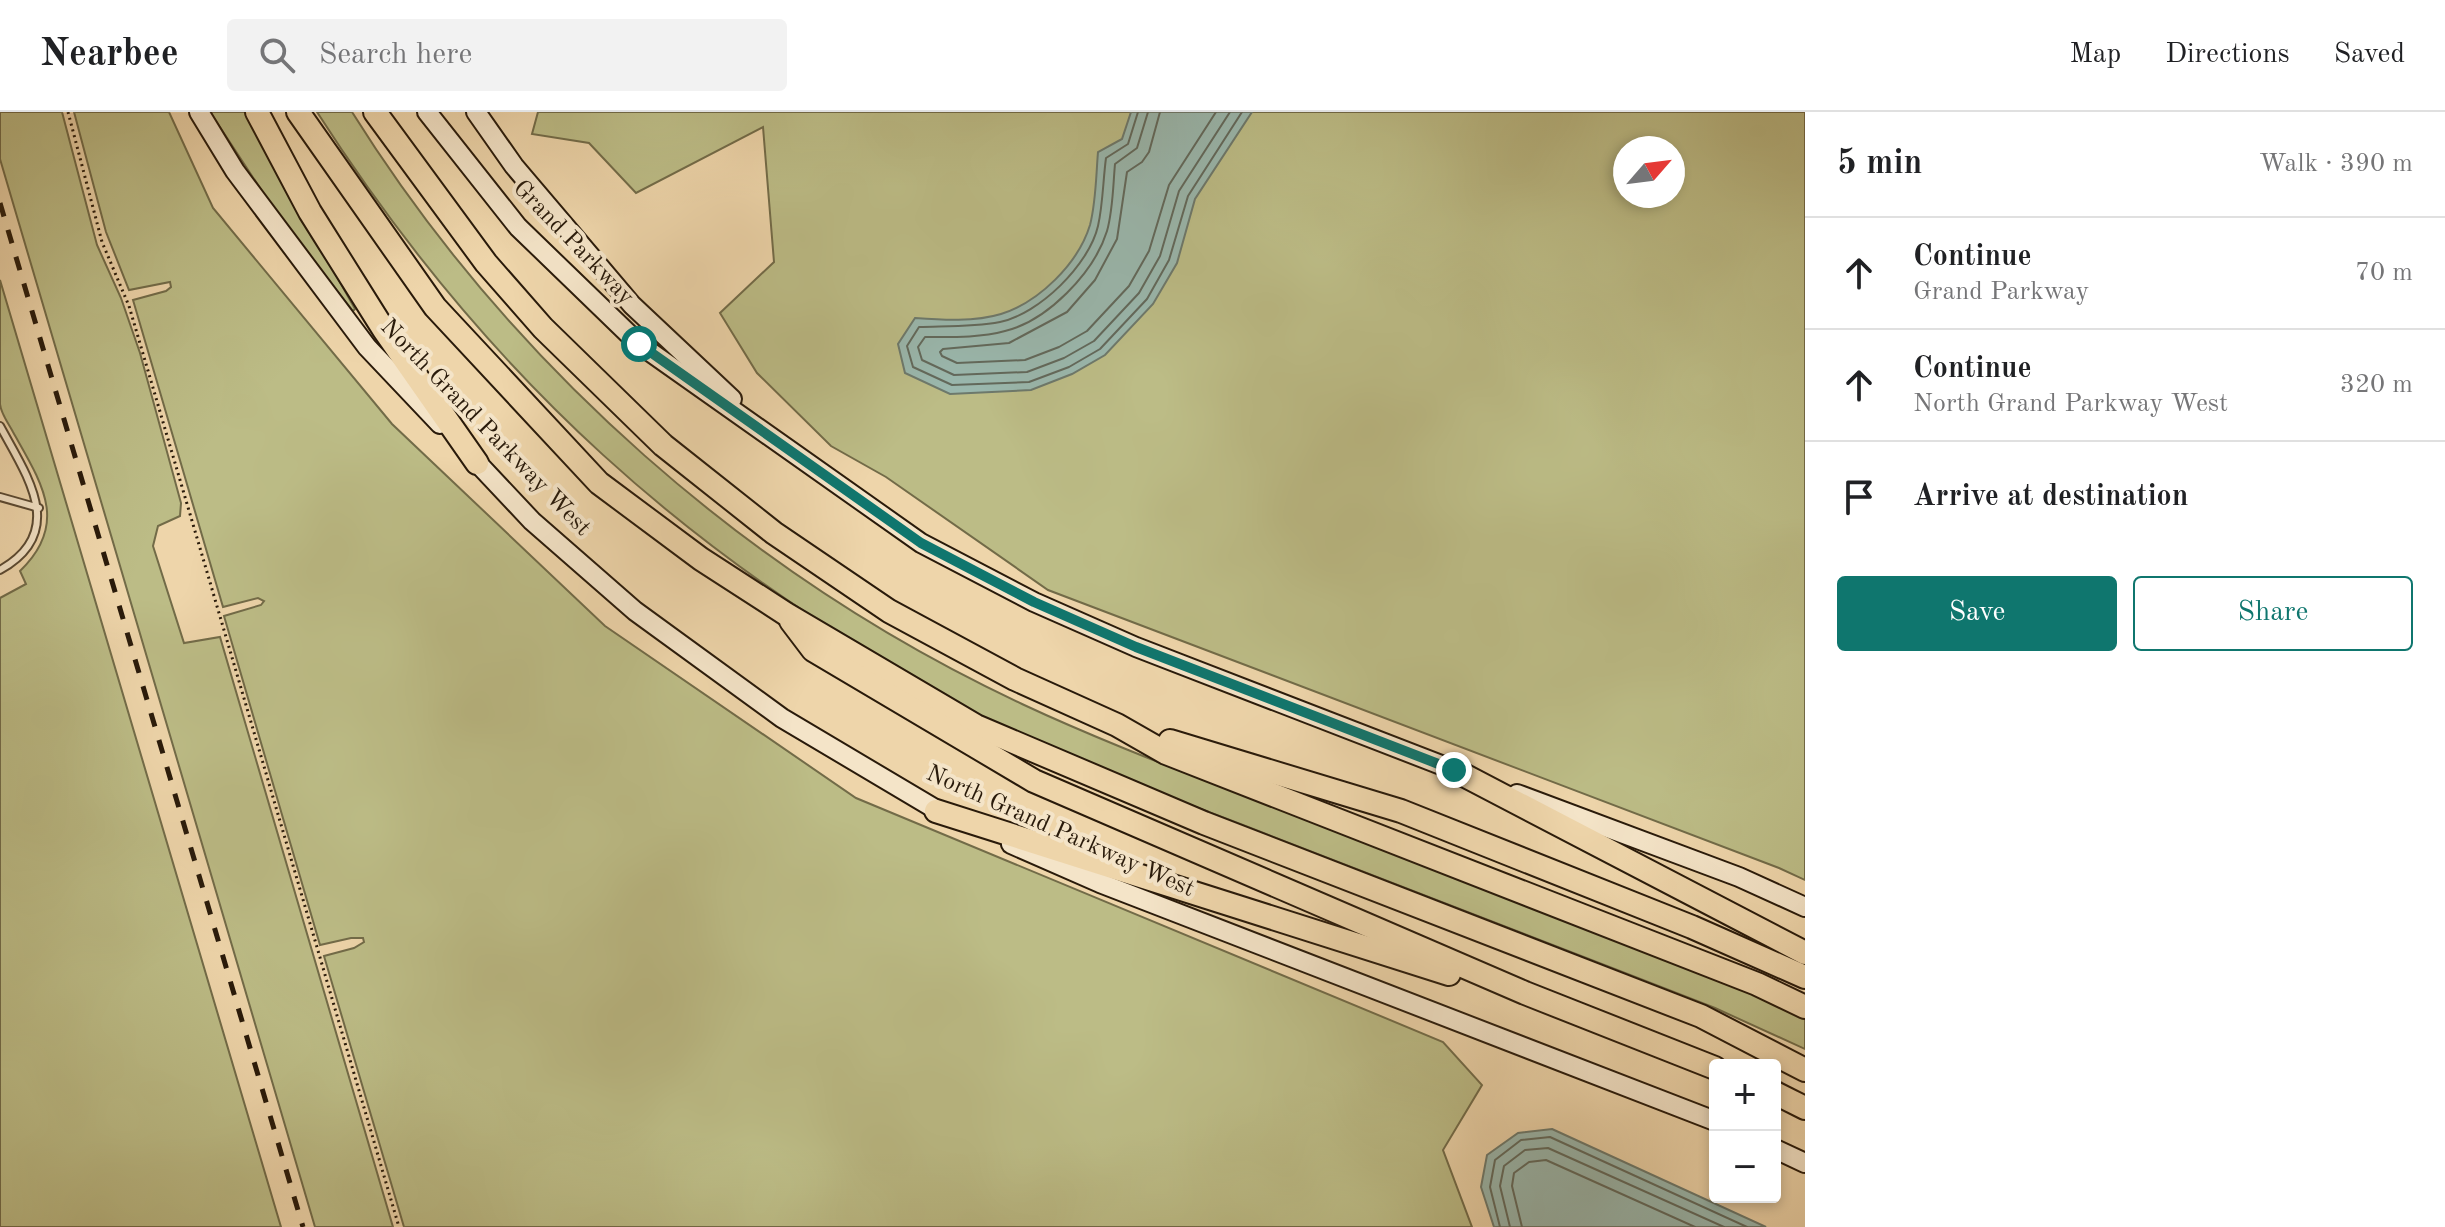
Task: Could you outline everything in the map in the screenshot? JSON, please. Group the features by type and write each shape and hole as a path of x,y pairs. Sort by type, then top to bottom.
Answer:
{"highway":[{"path":"257,112 310,212 384,330 477,463"},
{"name":"North Grand Parkway West","path":"298,112 435,307 599,483 701,559 786,614 976,726 1204,823 1701,1016 1805,1070"},
{"path":"375,112 496,274 543,328 663,445 774,533 889,611 1015,679 1117,725 1166,753 1757,984 1805,1007"},
{"path":"786,614 813,650 1034,781 1525,993 1709,1066"},
{"path":"1117,725 1401,811 1692,927 1805,977"},
{"path":"1454,770 1805,953"},
{"path":"936,811 1456,976 1525,993"},
{"path":"1781,1096 1805,1108"}],"main road":[{"name":"North Grand Parkway West","path":"199,112 235,171 367,347 532,521 635,611 782,718 936,811 1100,883 1709,1119"},
{"name":"Grand Parkway","path":"427,112 518,227 639,344 781,444"},
{"path":"476,112 514,166 632,305 781,444 921,543 1034,602 1136,647 1739,877 1805,907"},
{"path":"1781,1152 1805,1163"}],"lane":[{"path":"0,426 32,485 39,508 28,548 13,563 0,570"},
{"path":"0,497 39,508"}],"path":[{"path":"68,112 102,242 129,306 399,1227"}],"green space":[{"path":"0,112 62,112 97,245 121,298 140,353 181,503 180,516 158,526 153,546 184,643 220,637 393,1227 315,1227 0,159"},
{"path":"74,112 169,112 213,208 392,424 605,626 856,798 1443,1042 1482,1085 1443,1150 1472,1227 404,1227 324,956 354,948 364,942 363,938 320,945 224,616 261,605 264,601 258,598 223,607 133,300 166,291 171,287 170,282 129,290 106,232"},
{"path":"210,112 245,112 355,309 353,311 281,220"},
{"path":"317,112 352,112 415,205 486,294 562,377 645,456 732,528 825,594 922,653 1082,731 1664,958 1805,1018 1805,1049 1715,1008 1077,761 970,710 869,653 775,592 686,526 603,455 525,378 451,296 382,207"},
{"path":"538,112 1805,112 1805,880 1048,590 886,477 831,446 757,373 720,313 774,262 763,127 636,193 589,143 532,134"},
{"path":"0,280 281,1227 0,1227 0,598 26,584 20,571 44,536 47,519 41,485 0,404"}],"water":[{"path":"1131,112 1252,112 1195,199 1177,263 1153,304 1105,355 1072,374 1031,390 950,394 905,373 898,344 915,318 969,319 1001,314 1029,301 1067,267 1090,225 1098,152 1122,139"},
{"path":"1552,1129 1766,1227 1494,1227 1481,1187 1487,1155 1518,1133"}],"railway":[{"path":"0,203 303,1227"}],"route":[{"path":"639,344 921,543 1034,602 1136,647 1454,770"}]}
